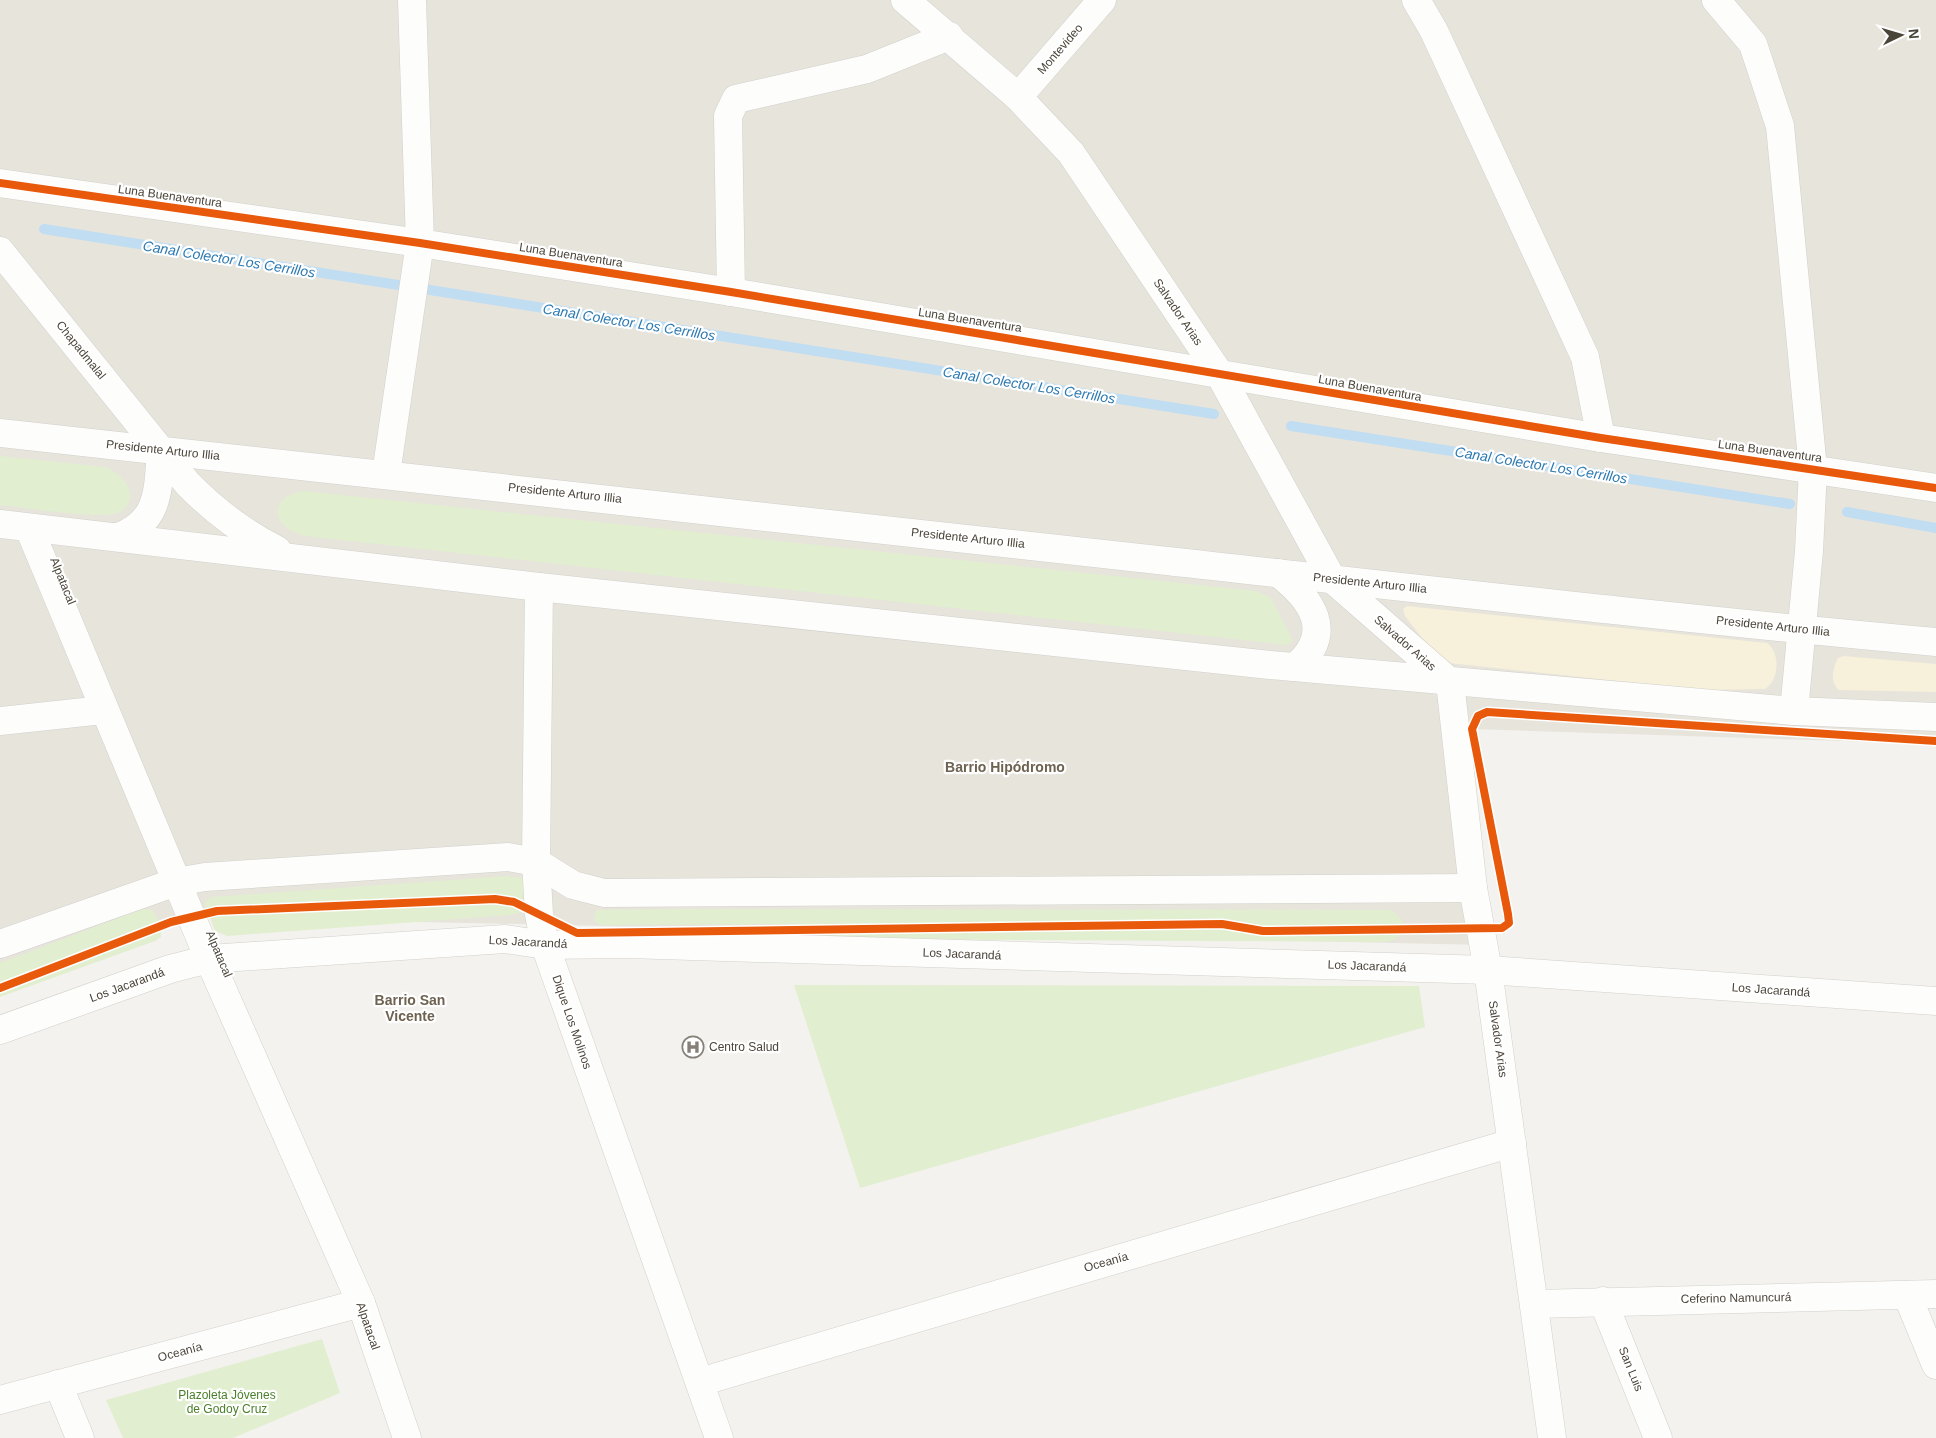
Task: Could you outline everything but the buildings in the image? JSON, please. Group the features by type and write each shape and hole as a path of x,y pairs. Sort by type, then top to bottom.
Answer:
{"street":[{"path":"386,474 419,251 412,0"},
{"name":"Salvador Arias","path":"905,0 1018,97 1071,153 1220,374 1332,579 1450,682 1473,888 1488,970 1535,1304 1548,1437"},
{"name":"Montevideo","path":"1018,97 1102,0"},
{"path":"1416,0 1434,32 1585,356 1601,438"},
{"path":"1716,0 1753,44 1780,126 1813,468 1809,551 1794,711"},
{"path":"731,292 728,116 736,99 867,69 949,36"},
{"name":"Luna Buenaventura","path":"0,178 419,251 731,292 1601,438 1813,468 1936,488"},
{"name":"Chapadmalal","path":"0,251 187,483 212,508 246,534 291,558"},
{"name":"Presidente Arturo Illia","path":"0,433 1801,630 1936,642"},
{"path":"118,537 130,533 146,520 156,495 161,450"},
{"path":"0,524 539,587 1295,667 1794,711 1936,717"},
{"name":"Alpatacal","path":"29,528 208,959 361,1303 407,1438"},
{"path":"1278,573 1296,586 1308,600 1316,622 1313,646 1306,658 1295,667"},
{"name":"Dique Los Molinos","path":"539,587 536,862 539,914 545,945 700,1382 718,1438"},
{"path":"0,721 103,710"},
{"path":"0,944 176,882 215,876 508,857 536,862 573,885 604,893 1473,888"},
{"name":"Los Jacarandá","path":"0,1030 170,970 208,959 505,939 545,945 627,944 1488,970 1936,1002"},
{"name":"Oceanía","path":"700,1382 1512,1143"},
{"path":"1907,1294 1936,1365"},
{"name":"Ceferino Namuncurá","path":"1535,1304 1936,1294"},
{"name":"San Luis","path":"1603,1301 1658,1438"},
{"name":"Oceanía","path":"0,1400 361,1303"},
{"path":"58,1384 80,1438"}],"shaded area":[{"path":"0,0 1936,0 1936,744 1472,729 1484,945 191,917 0,990"}],"green space":[{"path":"0,456 105,467 117,474 127,485 130,491 128,505 122,511 114,514 100,515 64,513 0,505"},
{"path":"303,491 1256,591 1271,598 1293,641 1286,645 305,536 285,526 280,520 278,513 283,499 291,494"},
{"path":"508,876 524,879 526,904 520,913 511,915 227,936 215,931 205,903 211,897"},
{"path":"151,909 158,919 161,930 161,937 155,941 0,997 0,963 140,910"},
{"path":"596,910 1391,910 1401,920 1403,930 1397,938 1384,942 854,939 822,938 795,924 600,925 594,921"},
{"path":"794,985 1419,986 1425,1027 860,1188"},
{"name":"Plazoleta Jóvenes de Godoy Cruz","path":"322,1339 340,1393 233,1438 123,1438 106,1400"}],"sand":[{"path":"1407,606 1767,643 1771,647 1776,659 1776,673 1770,685 1765,689 1703,690 1449,663 1438,659 1405,616 1403,609"},
{"path":"1844,656 1936,664 1936,692 1839,690 1834,683 1833,670 1838,658"}],"waterway":[{"name":"Canal Colector Los Cerrillos","path":"44,229 1214,414"},
{"name":"Canal Colector Los Cerrillos","path":"1291,426 1790,504"},
{"name":"Canal Colector Los Cerrillos","path":"1847,512 1936,528"}],"cycle path":[{"path":"0,183 420,243 731,292 1601,438 1936,488"},
{"path":"0,988 171,922 217,911 495,899 514,902 577,933 1222,924 1263,931 1502,928 1509,923 1508,914 1472,729 1478,716 1487,712 1936,741"}],"place":[{"name":"Centro Salud","path":"693,1047"}],"district":[{"name":"Barrio Hipódromo","path":"1005,767"},
{"name":"Barrio San Vicente","path":"410,1008"}]}
